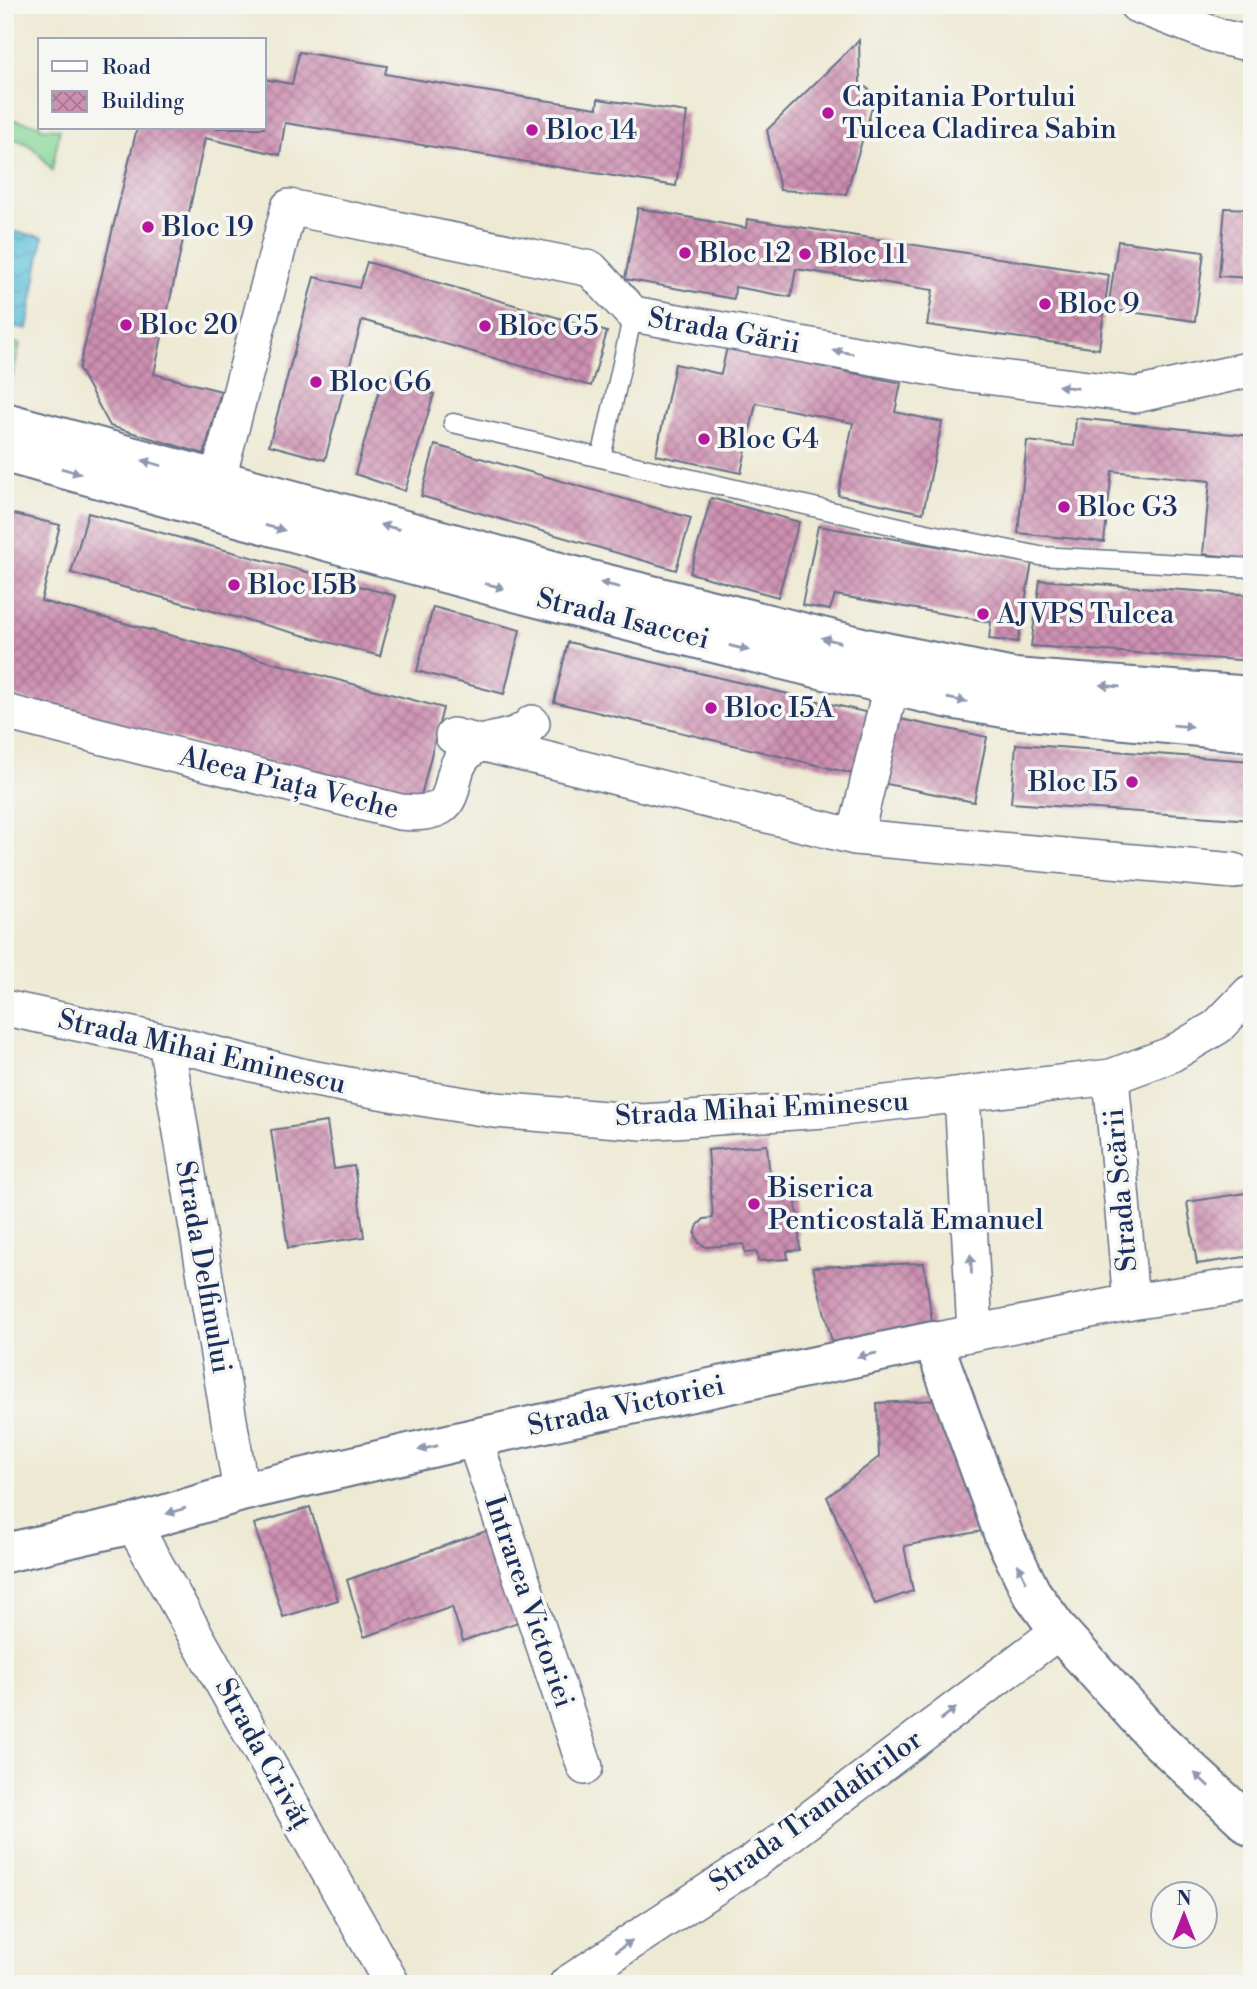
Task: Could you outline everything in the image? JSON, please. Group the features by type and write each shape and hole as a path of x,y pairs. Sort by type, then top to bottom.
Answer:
{"main road":[{"name":"Strada Isaccei","path":"5,422 558,572 866,648 1014,678 1252,696"},
{"name":"Strada Isaccei","path":"5,453 563,604 891,686 1010,709 1252,732"},
{"name":"Strada Victoriei","path":"5,1553 133,1524 241,1492 474,1438 933,1341"},
{"path":"933,1341 1004,1536 1031,1592 1059,1630 1156,1738 1252,1827"}],"street":[{"path":"1137,5 1220,37 1252,44"},
{"name":"Strada Gării","path":"217,481 289,207 591,269 633,314 961,373 1136,395 1252,369"},
{"path":"855,837 891,686"},
{"name":"Aleea Piața Veche","path":"5,712 400,812 419,814 441,807 453,792 466,740"},
{"path":"466,740 524,733 533,723"},
{"path":"466,740 855,837 1234,871"},
{"name":"Strada Mihai Eminescu","path":"5,1008 166,1042 305,1077 409,1096 495,1110 643,1122 825,1111 1111,1077 1170,1055 1217,1027 1250,993"},
{"name":"Strada Delfinului","path":"166,1042 241,1492"},
{"name":"Strada Scării","path":"1111,1077 1131,1303"},
{"path":"962,1094 975,1332"},
{"name":"Strada Victoriei","path":"933,1341 1131,1303 1252,1284"},
{"name":"Intrarea Victoriei","path":"474,1438 585,1767"},
{"name":"Strada Crivăț","path":"133,1524 392,1984"},
{"name":"Strada Trandafirilor","path":"567,1984 753,1862 1059,1630"}],"lane":[{"path":"601,458 633,314"},
{"path":"453,423 926,533 1040,556 1252,568"}],"green space":[{"path":"5,118 38,125 38,130 60,130 52,170 27,144 5,138"},
{"path":"5,341 20,344 9,390 5,390"}],"water":[{"path":"5,230 43,237 27,329 5,326"}],"building":[{"name":"Capitania Portului Tulcea Cladirea Sabin","path":"859,40 860,83 876,95 846,194 780,190 767,130"},
{"path":"299,52 387,66 385,74 477,90 597,108 598,99 687,112 676,186 285,123 280,155 205,138 154,374 221,391 204,454 110,426 79,369 137,130 266,130 266,79 292,84"},
{"path":"638,208 746,228 747,219 1109,275 1099,349 927,325 933,290 796,269 791,297 735,287 734,299 625,279"},
{"path":"1225,208 1252,209 1252,278 1219,276"},
{"path":"1118,241 1204,252 1195,321 1108,309"},
{"path":"367,262 607,332 591,386 362,320 325,460 269,445 314,277 359,288"},
{"name":"Bloc G4","path":"727,347 901,383 895,412 942,422 923,513 838,495 853,423 756,403 741,473 656,455 675,364 721,374"},
{"path":"383,377 434,394 405,491 355,474"},
{"name":"Bloc G3","path":"1076,418 1252,436 1252,559 1203,554 1210,481 1112,471 1104,542 1018,533 1027,441 1074,446"},
{"path":"435,445 691,518 676,570 421,496"},
{"path":"711,498 799,522 778,597 690,573"},
{"path":"5,512 60,525 41,601 443,708 420,800 5,695"},
{"name":"Bloc I5B","path":"88,513 396,596 380,656 71,573"},
{"path":"818,526 1032,562 1018,642 989,639 991,622 835,595 830,610 802,605"},
{"path":"1040,580 1252,595 1252,661 1031,646"},
{"path":"433,607 520,630 504,694 417,671"},
{"name":"Bloc I5A","path":"568,642 869,713 854,774 554,702"},
{"name":"Bloc I5A","path":"895,718 987,737 974,802 882,783"},
{"name":"Bloc I5","path":"1016,744 1252,761 1252,820 1011,803"},
{"path":"327,1122 334,1169 354,1166 364,1237 288,1248 271,1130"},
{"name":"Biserica Penticostală Emanuel","path":"767,1145 771,1191 795,1189 800,1250 787,1251 788,1259 758,1261 757,1252 745,1253 744,1244 706,1247 699,1243 695,1234 698,1225 704,1219 713,1218 708,1150"},
{"path":"1252,1192 1252,1256 1197,1264 1187,1202"},
{"path":"924,1263 933,1329 832,1342 813,1267"},
{"path":"937,1400 982,1531 904,1546 913,1591 875,1604 827,1497 879,1457 877,1403"},
{"path":"310,1507 338,1600 283,1617 254,1524"},
{"path":"489,1530 521,1621 463,1641 452,1607 364,1637 347,1580"}],"place":[{"name":"Capitania Portului Tulcea Cladirea Sabin","path":"828,113"},
{"name":"Bloc 14","path":"532,130"},
{"name":"Bloc 19","path":"148,227"},
{"name":"Bloc 12","path":"685,253"},
{"name":"Bloc 11","path":"805,254"},
{"name":"Bloc 9","path":"1045,304"},
{"name":"Bloc 20","path":"126,325"},
{"name":"Bloc G5","path":"485,326"},
{"name":"Bloc G6","path":"316,382"},
{"name":"Bloc G4","path":"704,439"},
{"name":"Bloc G3","path":"1064,507"},
{"name":"Bloc I5B","path":"234,585"},
{"name":"AJVPS Tulcea","path":"983,614"},
{"name":"Bloc I5A","path":"711,708"},
{"name":"Bloc I5","path":"1132,782"},
{"name":"Biserica Penticostală Emanuel","path":"754,1204"}]}
